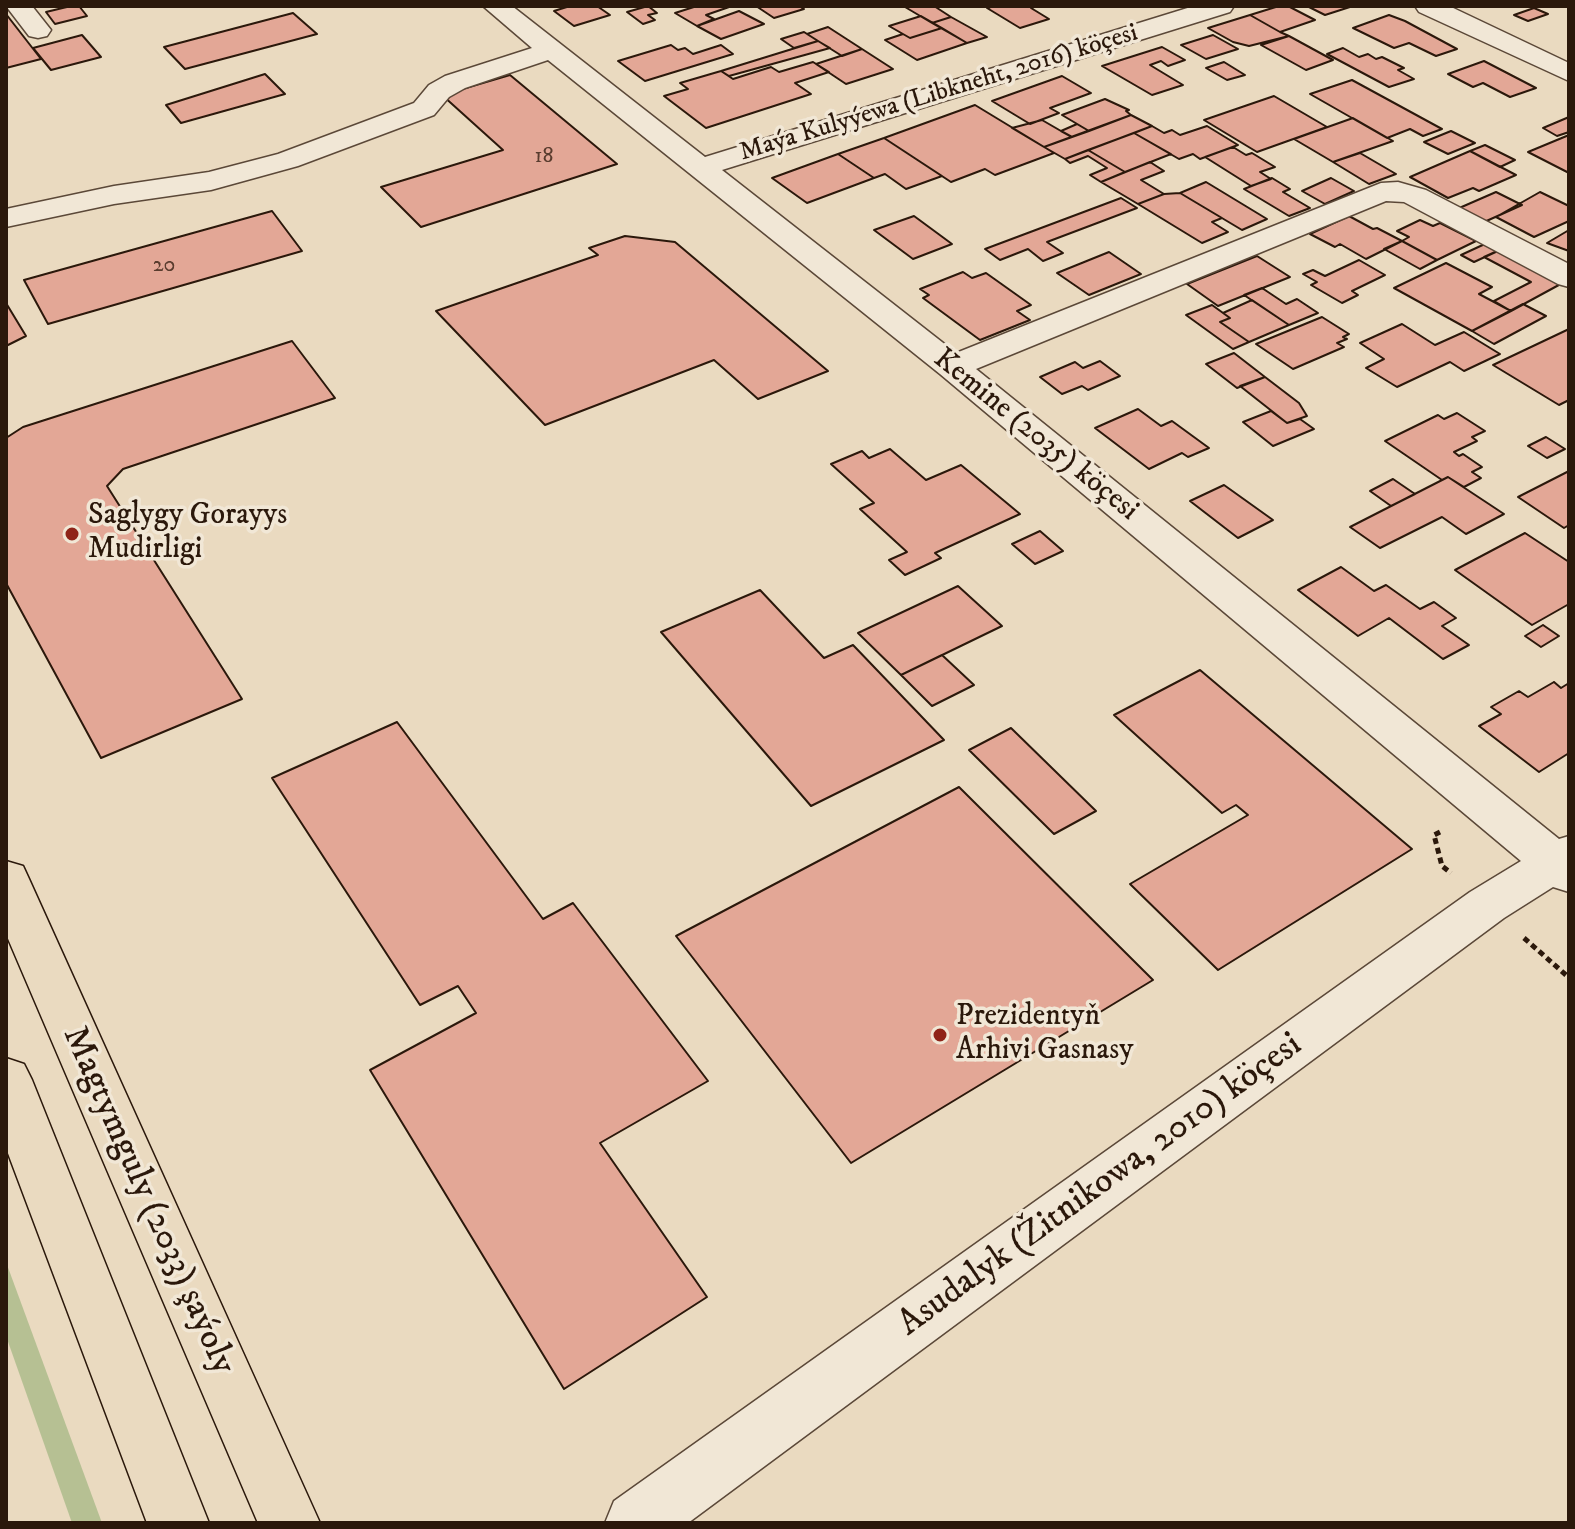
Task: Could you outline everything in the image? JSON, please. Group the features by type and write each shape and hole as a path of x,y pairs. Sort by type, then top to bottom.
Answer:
{"main road":[{"name":"Magtymguly (2033) şaýoly","path":"6,879 289,1523"},
{"path":"6,1080 178,1523"}],"street":[{"path":"18,6 38,30"},
{"name":"Maýa Kulyýewa (Libkneht, 2016) köçesi","path":"702,167 1221,6"},
{"path":"1428,6 1569,73"},
{"name":"Kemine (2035) köçesi","path":"514,11 552,50 952,367 1564,864"},
{"path":"6,218 83,201 211,181 288,160 424,109 439,91 455,82 552,50"},
{"path":"952,367 1381,192 1398,191 1415,196 1569,277"},
{"name":"Asudalyk (Žitnikowa, 2010) köçesi","path":"636,1523 1487,905 1564,864"}],"green space":[{"path":"6,1262 102,1523 72,1523 6,1336"}],"building":[{"path":"79,6 87,16 55,24 46,12"},
{"path":"570,6 597,6 610,15 574,26 554,11"},
{"path":"648,6 657,13 648,15 655,20 643,24 627,12"},
{"path":"697,6 732,6 706,15 714,19 697,26 675,13"},
{"path":"756,6 799,6 804,9 774,18"},
{"path":"934,6 951,17 932,23 905,7"},
{"path":"1037,6 1031,8 1049,19 1020,28 987,8"},
{"path":"1288,6 1315,20 1280,32 1250,15"},
{"path":"1307,6 1353,6 1325,15"},
{"path":"1534,8 1548,14 1528,21 1514,15"},
{"path":"739,11 764,24 721,39 697,26"},
{"path":"293,13 317,34 185,69 164,47"},
{"path":"6,14 41,59 6,68"},
{"path":"1250,15 1289,36 1249,46 1233,42 1208,28"},
{"path":"1389,15 1457,49 1436,56 1409,43 1394,48 1353,28"},
{"path":"921,16 942,28 910,38 889,26"},
{"path":"951,17 987,37 967,43 932,23"},
{"path":"828,27 862,49 842,56 807,34"},
{"path":"942,28 967,43 917,60 885,40 903,34 910,38"},
{"path":"804,32 818,41 794,48 781,39"},
{"path":"82,35 101,57 51,70 33,48"},
{"path":"1213,35 1238,49 1206,59 1181,45"},
{"path":"1289,36 1333,60 1306,70 1261,45"},
{"path":"818,41 830,48 729,76 721,71"},
{"path":"671,45 678,50 685,48 693,54 721,45 733,54 645,81 618,61"},
{"path":"1162,47 1185,60 1168,66 1161,61 1150,65 1183,85 1152,95 1102,66"},
{"path":"1343,48 1359,57 1368,54 1376,59 1382,57 1404,68 1398,70 1414,79 1389,87 1327,54"},
{"path":"862,49 893,69 846,84 816,64"},
{"path":"1484,61 1536,88 1510,97 1483,83 1473,87 1448,74"},
{"path":"813,62 829,72 795,83 811,94 706,128 664,96 688,89 680,83 721,71 733,79 771,67 779,72"},
{"path":"1224,62 1245,75 1227,80 1206,68"},
{"path":"265,74 285,94 181,123 166,105"},
{"path":"510,75 617,164 421,227 381,187 503,150 442,95"},
{"path":"1062,76 1091,93 1050,108 1059,113 1030,124 992,101"},
{"path":"1352,80 1442,129 1423,136 1410,129 1387,138 1310,94"},
{"path":"1274,96 1327,127 1257,152 1204,120"},
{"path":"1105,99 1129,110 1126,111 1131,115 1089,131 1062,115"},
{"path":"975,105 1054,153 995,175 985,169 951,182 884,138"},
{"path":"1131,115 1152,126 1065,159 1044,147"},
{"path":"1569,117 1569,132 1557,136 1543,128"},
{"path":"1353,118 1393,141 1333,162 1294,139"},
{"path":"1042,120 1072,137 1044,147 1012,128"},
{"path":"1077,124 1089,131 1072,137 1061,131"},
{"path":"1152,126 1164,133 1172,130 1180,135 1207,126 1238,145 1200,159 1193,154 1179,159 1134,133"},
{"path":"1451,131 1475,143 1448,154 1424,142"},
{"path":"1134,133 1171,154 1125,172 1088,150"},
{"path":"1569,135 1569,173 1528,152"},
{"path":"884,138 942,176 906,189 885,174 874,178 838,154"},
{"path":"1485,145 1515,160 1500,167 1470,151"},
{"path":"1233,147 1246,155 1252,153 1275,167 1260,172 1271,179 1251,186 1205,157"},
{"path":"1088,150 1125,172 1101,182 1090,175 1107,168 1088,156 1070,163 1065,159"},
{"path":"1470,151 1516,175 1479,191 1473,188 1448,198 1410,177"},
{"path":"1360,153 1396,174 1369,184 1333,162"},
{"path":"838,154 874,178 807,203 772,178"},
{"path":"1150,162 1164,171 1141,180 1164,194 1138,204 1101,182"},
{"path":"1272,178 1290,189 1283,192 1310,208 1289,216 1244,189"},
{"path":"1331,178 1354,191 1325,204 1302,191"},
{"path":"1206,182 1267,219 1242,230 1180,193"},
{"path":"1496,192 1522,205 1482,223 1457,209"},
{"path":"1540,192 1569,206 1569,221 1534,237 1496,217"},
{"path":"1180,193 1222,218 1212,222 1228,232 1202,243 1138,204 1164,194"},
{"path":"1121,198 1137,208 1047,242 1063,253 1043,261 1028,249 1000,260 985,249"},
{"path":"272,211 302,251 48,324 24,280"},
{"path":"914,216 952,244 913,259 874,230"},
{"path":"1349,216 1402,241 1366,259 1340,244 1335,247 1310,234"},
{"path":"1420,220 1433,226 1440,223 1476,241 1437,260 1402,241 1409,237 1397,231"},
{"path":"1569,230 1569,251 1547,243"},
{"path":"625,236 675,242 828,371 758,399 714,360 545,425 436,311 598,255 589,248"},
{"path":"1402,241 1437,260 1420,269 1384,249"},
{"path":"1487,243 1500,250 1474,262 1461,255"},
{"path":"1504,248 1568,280 1511,311 1494,301 1531,282 1484,257"},
{"path":"1109,252 1141,274 1089,295 1057,273"},
{"path":"1257,256 1290,277 1218,306 1187,284"},
{"path":"1359,260 1385,275 1352,291 1358,295 1342,303 1311,285 1317,282 1303,274 1313,270 1325,276"},
{"path":"1446,263 1492,287 1479,294 1511,311 1472,331 1394,288"},
{"path":"963,272 972,278 986,273 1031,305 1017,311 1030,320 980,340 923,298 929,295 920,289"},
{"path":"1262,288 1286,304 1297,299 1318,313 1289,325 1244,295"},
{"path":"1252,300 1289,325 1249,342 1220,322 1230,318 1223,313"},
{"path":"6,303 26,336 6,346"},
{"path":"1523,304 1546,316 1494,344 1472,331"},
{"path":"1212,305 1230,318 1220,322 1249,342 1233,349 1186,315"},
{"path":"1322,317 1349,334 1343,337 1347,339 1337,343 1344,347 1293,369 1256,344"},
{"path":"1402,324 1435,345 1464,332 1500,354 1464,371 1450,362 1397,387 1366,368 1384,359 1360,343"},
{"path":"1569,329 1569,400 1559,405 1493,365"},
{"name":"Saglygy Gorayys Mudirligi","path":"292,341 335,398 123,469 107,486 242,699 101,758 6,583 6,438 23,427"},
{"path":"1234,353 1265,377 1237,388 1206,364"},
{"path":"1100,361 1120,376 1088,390 1082,386 1062,394 1040,377 1075,362 1083,368"},
{"path":"1265,377 1299,403 1307,416 1287,423 1240,386"},
{"path":"1138,409 1161,426 1172,421 1209,448 1188,457 1182,453 1149,469 1095,428"},
{"path":"1271,411 1287,423 1300,419 1314,429 1273,446 1243,422"},
{"path":"1457,413 1485,431 1472,437 1477,441 1454,452 1459,456 1463,454 1482,467 1472,472 1481,478 1464,487 1448,477 1442,480 1385,441 1438,415 1444,419"},
{"path":"1546,437 1565,449 1547,458 1528,446"},
{"path":"890,449 926,480 961,465 1020,514 935,553 941,558 905,575 889,560 907,552 860,509 874,503 831,464 862,451 869,458"},
{"path":"1569,471 1569,525 1564,528 1518,497"},
{"path":"1448,477 1504,514 1466,534 1442,517 1380,548 1350,527"},
{"path":"1393,479 1415,494 1391,506 1370,491"},
{"path":"1224,485 1273,520 1238,538 1190,501"},
{"path":"1040,531 1063,551 1035,564 1012,544"},
{"path":"1525,533 1569,562 1569,604 1532,625 1455,570"},
{"path":"1341,567 1374,591 1386,585 1420,609 1434,602 1456,618 1442,626 1469,645 1443,659 1389,618 1358,636 1298,590"},
{"path":"958,586 1002,626 901,675 858,633"},
{"path":"760,590 824,658 853,645 944,740 811,806 661,632"},
{"path":"1543,625 1559,636 1541,647 1525,636"},
{"path":"942,655 974,685 932,706 901,675"},
{"path":"1200,670 1412,849 1218,970 1130,884 1248,815 1236,805 1222,813 1114,715"},
{"path":"1554,682 1561,688 1569,683 1569,753 1539,772 1479,726 1501,714 1491,707 1519,691 1528,697"},
{"path":"397,722 543,919 573,903 708,1081 600,1143 707,1297 564,1389 370,1070 476,1013 458,986 420,1005 272,778"},
{"path":"1011,728 1096,811 1054,834 969,750"},
{"path":"959,787 1153,980 851,1163 676,936"}],"place":[{"name":"Saglygy Gorayys Mudirligi","path":"72,534"},
{"name":"Prezidentyň Arhivi Gasnasy","path":"940,1035"}]}
